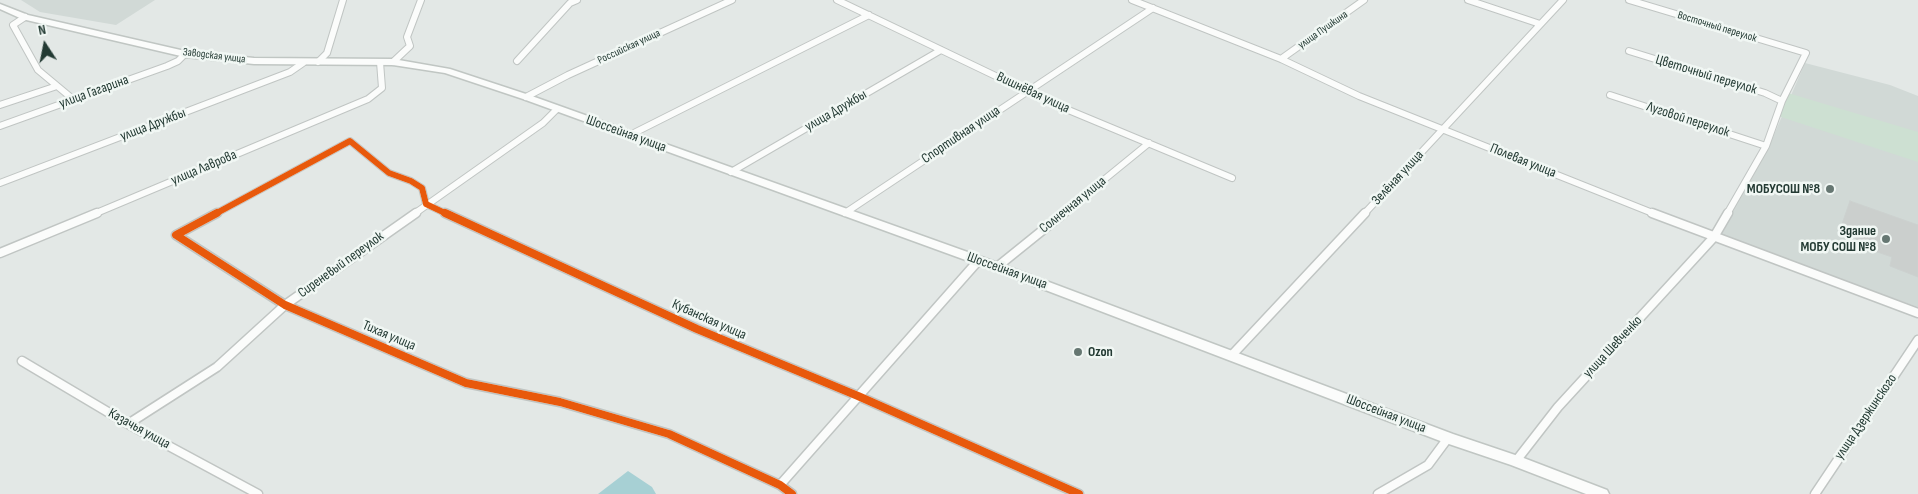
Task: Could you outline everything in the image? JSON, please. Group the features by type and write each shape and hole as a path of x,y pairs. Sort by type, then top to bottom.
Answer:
{"main road":[{"name":"Заводская улица","path":"0,6 25,17 185,54 254,61 406,63"},
{"name":"Шоссейная улица","path":"406,63 447,71 526,97 998,267 1448,438 1516,461 1602,494"}],"street":[{"path":"318,62 327,53 343,0"},
{"path":"393,62 410,46 407,37 421,0"},
{"path":"517,61 570,3 577,0"},
{"name":"Российская улица","path":"526,97 568,75 732,0"},
{"name":"Вишнёвая улица","path":"838,0 1027,91 1232,178"},
{"name":"Полевая улица","path":"1132,0 1281,59 1359,96 1443,130 1714,237 1918,313"},
{"name":"улица Пушкина","path":"1281,59 1364,0"},
{"path":"1468,0 1540,24"},
{"name":"Зелёная улица","path":"1232,355 1563,0"},
{"name":"Восточный переулок","path":"1629,0 1806,53"},
{"name":"Спортивная улица","path":"845,213 1153,8"},
{"path":"630,135 869,16"},
{"path":"25,17 13,25 38,70 74,100"},
{"name":"улица Дружбы","path":"731,172 941,50"},
{"name":"Цветочный переулок","path":"1629,51 1765,93 1782,101"},
{"name":"улица Шевченко","path":"1516,461 1558,407 1714,237 1766,146 1782,101 1806,53"},
{"name":"улица Гагарина","path":"0,126 166,66 178,61 185,54"},
{"name":"улица Дружбы","path":"0,183 290,72 303,62"},
{"name":"улица Лаврова","path":"0,253 368,99 382,88 380,62"},
{"path":"0,105 57,86"},
{"name":"Луговой переулок","path":"1610,95 1766,146"},
{"name":"Сиреневый переулок","path":"128,424 217,367 285,306 426,204 543,123 557,109"},
{"name":"Тихая улица","path":"426,204 422,188 411,181 389,173 350,141 176,235 285,306 466,383 560,402 669,434 780,485 792,494"},
{"name":"Солнечная улица","path":"998,267 1149,143"},
{"name":"Кубанская улица","path":"426,204 697,329 858,396 1079,494"},
{"path":"780,485 978,260"},
{"name":"улица Дзержинского","path":"1815,494 1918,340"},
{"name":"Казачья улица","path":"22,361 128,424 258,494"},
{"path":"1378,494 1428,465 1448,438"}],"shaded area":[{"path":"21,0 155,0 116,25 40,12"},
{"name":"МОБУСОШ №8","path":"1805,63 1890,85 1918,96 1918,307 1716,235 1770,144"}],"green space":[{"path":"1788,93 1918,132 1918,162 1778,116"}],"water":[{"path":"628,471 652,487 656,494 598,494"}],"building":[{"name":"Здание МОБУ СОШ №8","path":"1850,201 1918,225 1918,277 1890,266 1892,257 1854,244 1856,235 1840,230"}],"cycle path":[{"path":"792,494 780,485 669,434 560,402 466,383 285,305 176,235 350,141 389,173 411,181 422,188 426,204 697,329 858,396 1079,494"}],"place":[{"name":"МОБУСОШ №8","path":"1830,189"},
{"name":"Здание МОБУ СОШ №8","path":"1886,239"},
{"name":"Ozon","path":"1078,352"}]}
